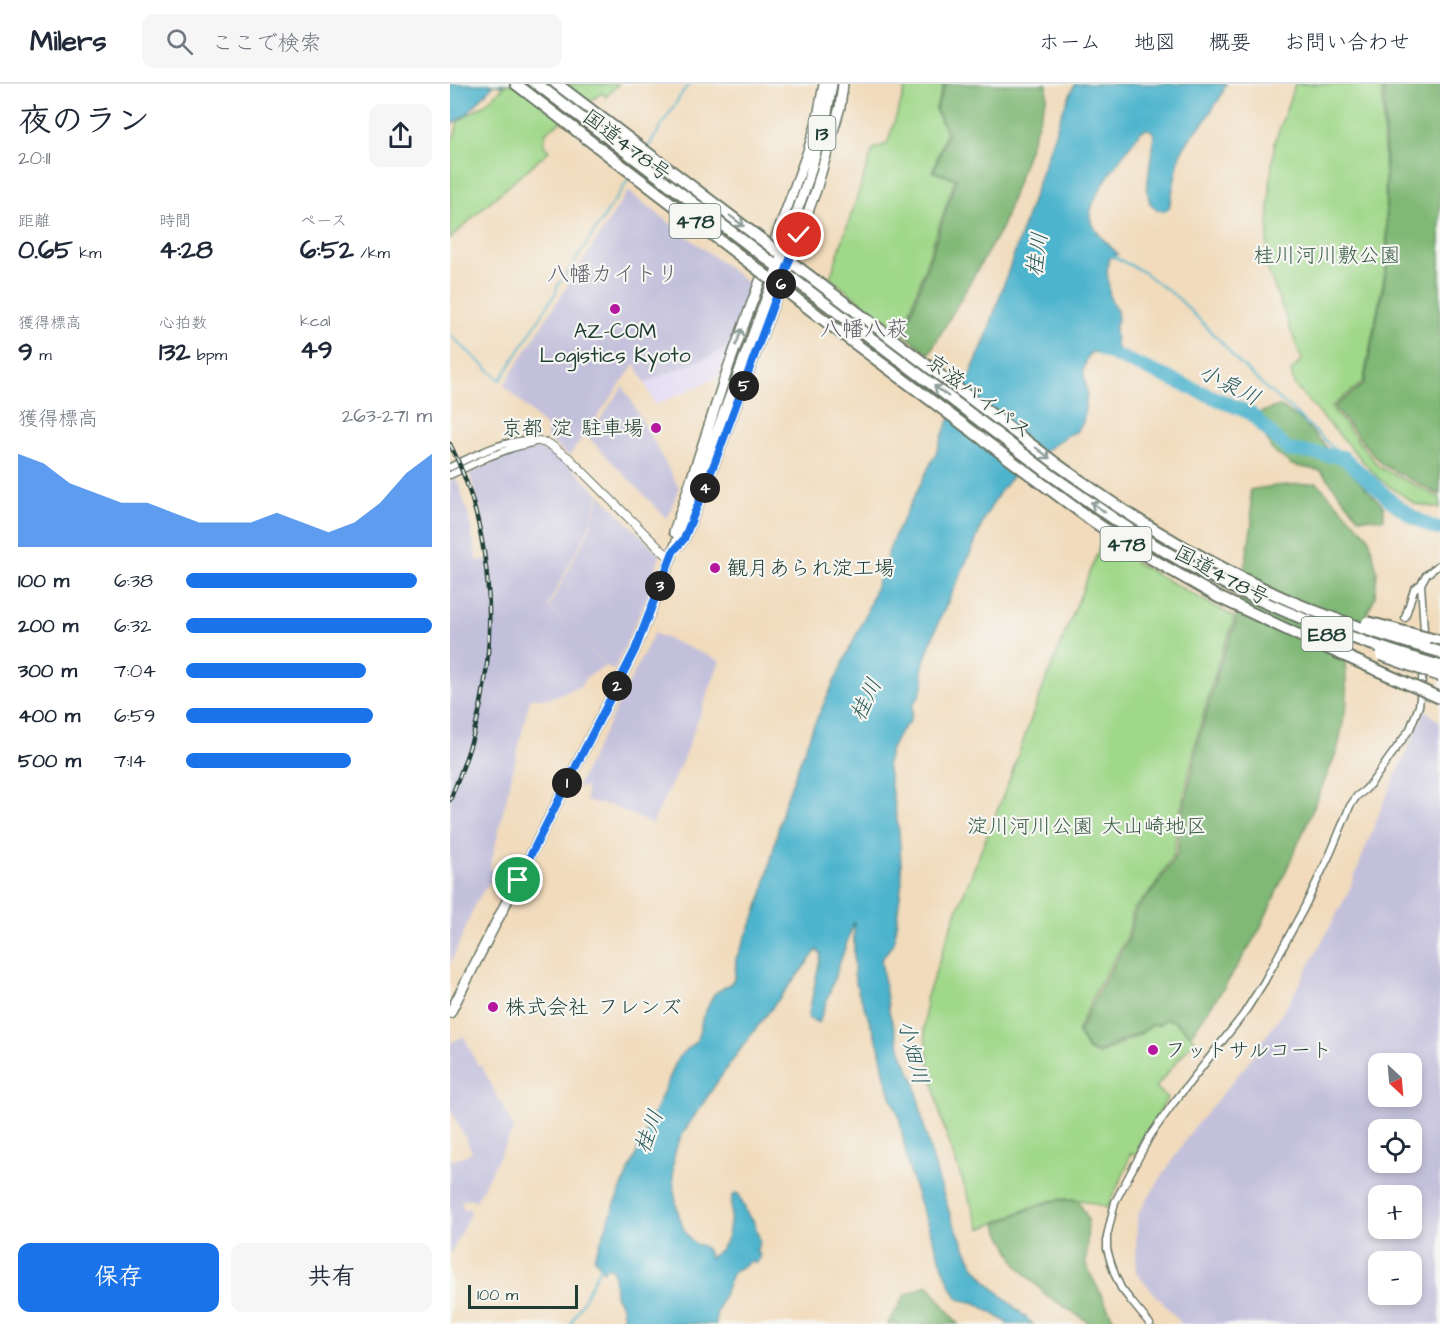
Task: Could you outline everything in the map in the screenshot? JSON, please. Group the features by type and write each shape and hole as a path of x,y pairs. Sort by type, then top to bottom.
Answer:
{"highway":[{"name":"国道478号","path":"516,84 1035,478 1131,547 1218,597 1440,698"},
{"name":"京滋バイパス","path":"537,84 1051,475 1137,534 1220,581 1335,632 1440,666"},
{"name":"京滋バイパス","path":"557,84 1058,465 1143,524 1188,550 1277,595 1365,628 1440,652"},
{"name":"E88","path":"1220,581 1253,600 1333,636 1440,676"},
{"path":"1277,595 1379,626 1440,641"}],"main road":[{"name":"13","path":"672,555 673,537 678,517 729,365 817,122 824,84"},
{"name":"13","path":"450,1013 635,650 672,555 808,180 827,113 832,84"},
{"name":"13","path":"672,555 684,539 751,372 816,190 840,107 843,84"}],"street":[{"path":"796,184 816,190"},
{"path":"729,365 751,372"},
{"path":"450,467 512,441 539,441 549,444 569,458 660,549 672,555"},
{"path":"450,475 512,448 539,441"},
{"path":"1405,618 1414,589 1440,564"},
{"path":"1150,1324 1121,1287 1111,1263 1107,1249 1107,1236 1114,1202 1150,1136 1243,1015 1264,982 1309,899 1350,806 1372,782 1410,729 1419,706 1422,680 1424,630 1421,584"},
{"path":"1350,806 1351,798"}],"shaded area":[{"path":"628,191 748,283 751,292 730,348 645,383 635,364 569,456 547,439 547,428 504,385"},
{"path":"730,348 720,376 655,405 645,383"},
{"path":"623,386 679,488 667,519 588,437"},
{"path":"534,448 549,450 557,454 599,494 589,527 548,606 606,666 586,677 581,686 549,698 530,698 490,868 495,875 476,902 450,965 450,481 456,477 461,491 477,561 489,559 482,516 469,473 513,454"},
{"path":"600,495 660,555 649,592 614,670 607,666 549,608 590,528"},
{"path":"654,633 720,661 682,762 652,824 612,806 586,801 586,787 577,787"},
{"path":"1425,710 1440,722 1440,1324 1182,1324 1136,1273 1137,1215 1192,1130 1247,1064 1289,1003 1348,893 1380,811"},
{"path":"464,1036 478,1066 481,1065 514,1128 476,1201 470,1198 461,1201 464,1210 469,1208 471,1212 450,1255 450,1158 452,1161 472,1152 450,1108 450,1043"}],"green space":[{"path":"507,84 618,84 606,97 602,93 546,132 544,145 549,151 450,239 450,139 455,135 458,121 484,105"},
{"path":"907,84 944,84 935,110 946,132 932,172 955,179 902,334 830,278 873,149 887,144"},
{"path":"946,84 1047,84 1047,97 1002,227 929,354 904,334 957,179 934,171 948,132 936,109"},
{"name":"桂川河川敷公園","path":"1295,84 1382,84 1387,262 1363,382 1331,407 1379,467 1440,498 1440,508 1415,504 1378,478 1294,385 1291,371 1302,360 1266,265 1275,142"},
{"path":"1384,84 1440,84 1440,495 1381,464 1334,407 1364,384 1388,263"},
{"path":"1279,406 1299,418 1384,507 1384,519 1359,518 1321,471 1292,465 1272,450 1261,427 1259,413"},
{"path":"1317,483 1369,537 1377,571 1375,597 1345,658 1347,702 1338,748 1260,929 1193,1032 1190,1034 1174,1021 1166,1019 1098,1053 1089,1050 1079,1032 1100,988 1129,939 1135,911 1156,887 1177,854 1179,832 1199,738 1220,664 1235,625 1252,523 1250,490"},
{"name":"淀川河川公園 大山崎地区","path":"1103,539 1136,563 1234,617 1197,737 1176,831 1174,854 1154,887 1133,910 1127,938 1098,986 1077,1032 1088,1051 1098,1055 1153,1025 1160,1025 1166,1019 1173,1021 1195,1039 1156,1087 1167,1098 1138,1153 1130,1154 1126,1169 1107,1208 1083,1201 1055,1200 1029,1208 980,1229 940,1114 924,1030 926,999 956,913"},
{"path":"1057,1200 1078,1200 1088,1219 1086,1265 1116,1324 1091,1324 1046,1295 1018,1266 996,1224 1029,1209"},
{"path":"928,1285 958,1324 888,1324 905,1295"}],"water":[{"path":"450,84 494,84 468,113 450,125"},
{"name":"桂川","path":"1075,84 1226,84 1204,122 1180,154 1169,208 1165,211 1157,210 1150,204 1147,188 1154,134 1151,130 1146,129 1140,132 1117,163 1094,201 1091,212 1093,226 1118,254 1109,258 1107,271 1110,298 1117,311 1118,319 1115,328 1116,346 1122,354 1118,361 1100,353 1091,352 1083,371 1087,393 1083,422 1076,432 1068,435 1021,468 999,493 984,519 924,661 922,671 924,682 919,697 913,703 909,722 900,732 890,751 887,764 899,832 902,880 894,942 881,960 889,1012 903,1056 915,1082 925,1132 952,1220 973,1264 988,1283 1033,1324 1007,1324 976,1303 958,1299 950,1285 917,1196 899,1116 885,1076 879,1046 858,991 854,974 854,922 819,1023 808,1018 821,954 817,950 729,1065 676,1148 673,1171 675,1199 678,1213 688,1236 695,1244 704,1247 710,1258 721,1249 729,1231 732,1197 736,1193 739,1194 749,1217 753,1220 760,1241 756,1252 760,1255 757,1263 751,1261 733,1272 716,1315 716,1324 624,1324 622,1306 615,1296 612,1269 607,1267 603,1271 594,1257 678,1058 697,1040 702,1019 714,994 735,978 736,959 763,893 784,805 813,727 866,614 894,537 936,453 985,340 1062,112"}],"waterway":[{"path":"647,149 690,84"},
{"path":"450,335 500,380 556,292 559,283 630,177"},
{"path":"1110,255 1140,270 1178,298 1236,360 1343,457"},
{"name":"小泉川","path":"1103,350 1250,413 1288,450 1343,457 1395,504 1413,517 1440,529"},
{"path":"571,1324 601,1265"}],"railway":[{"path":"450,444 474,505 486,571 489,605 489,639 481,704 468,753 450,800"}],"place":[{"name":"AZ-COM Logistics Kyoto","path":"615,309"},
{"name":"京都 淀 駐車場","path":"656,428"},
{"name":"観月あられ淀工場","path":"715,568"},
{"name":"株式会社 フレンズ","path":"493,1007"},
{"name":"フットサルコート","path":"1153,1050"}],"district":[{"name":"八幡カイトリ","path":"613,273"},
{"name":"八幡八萩","path":"864,328"}],"route":[{"path":"518,880 620,681 635,650 673,552 684,539 799,235"}],"water label":[{"name":"小畑川","path":"914,1052"}]}
